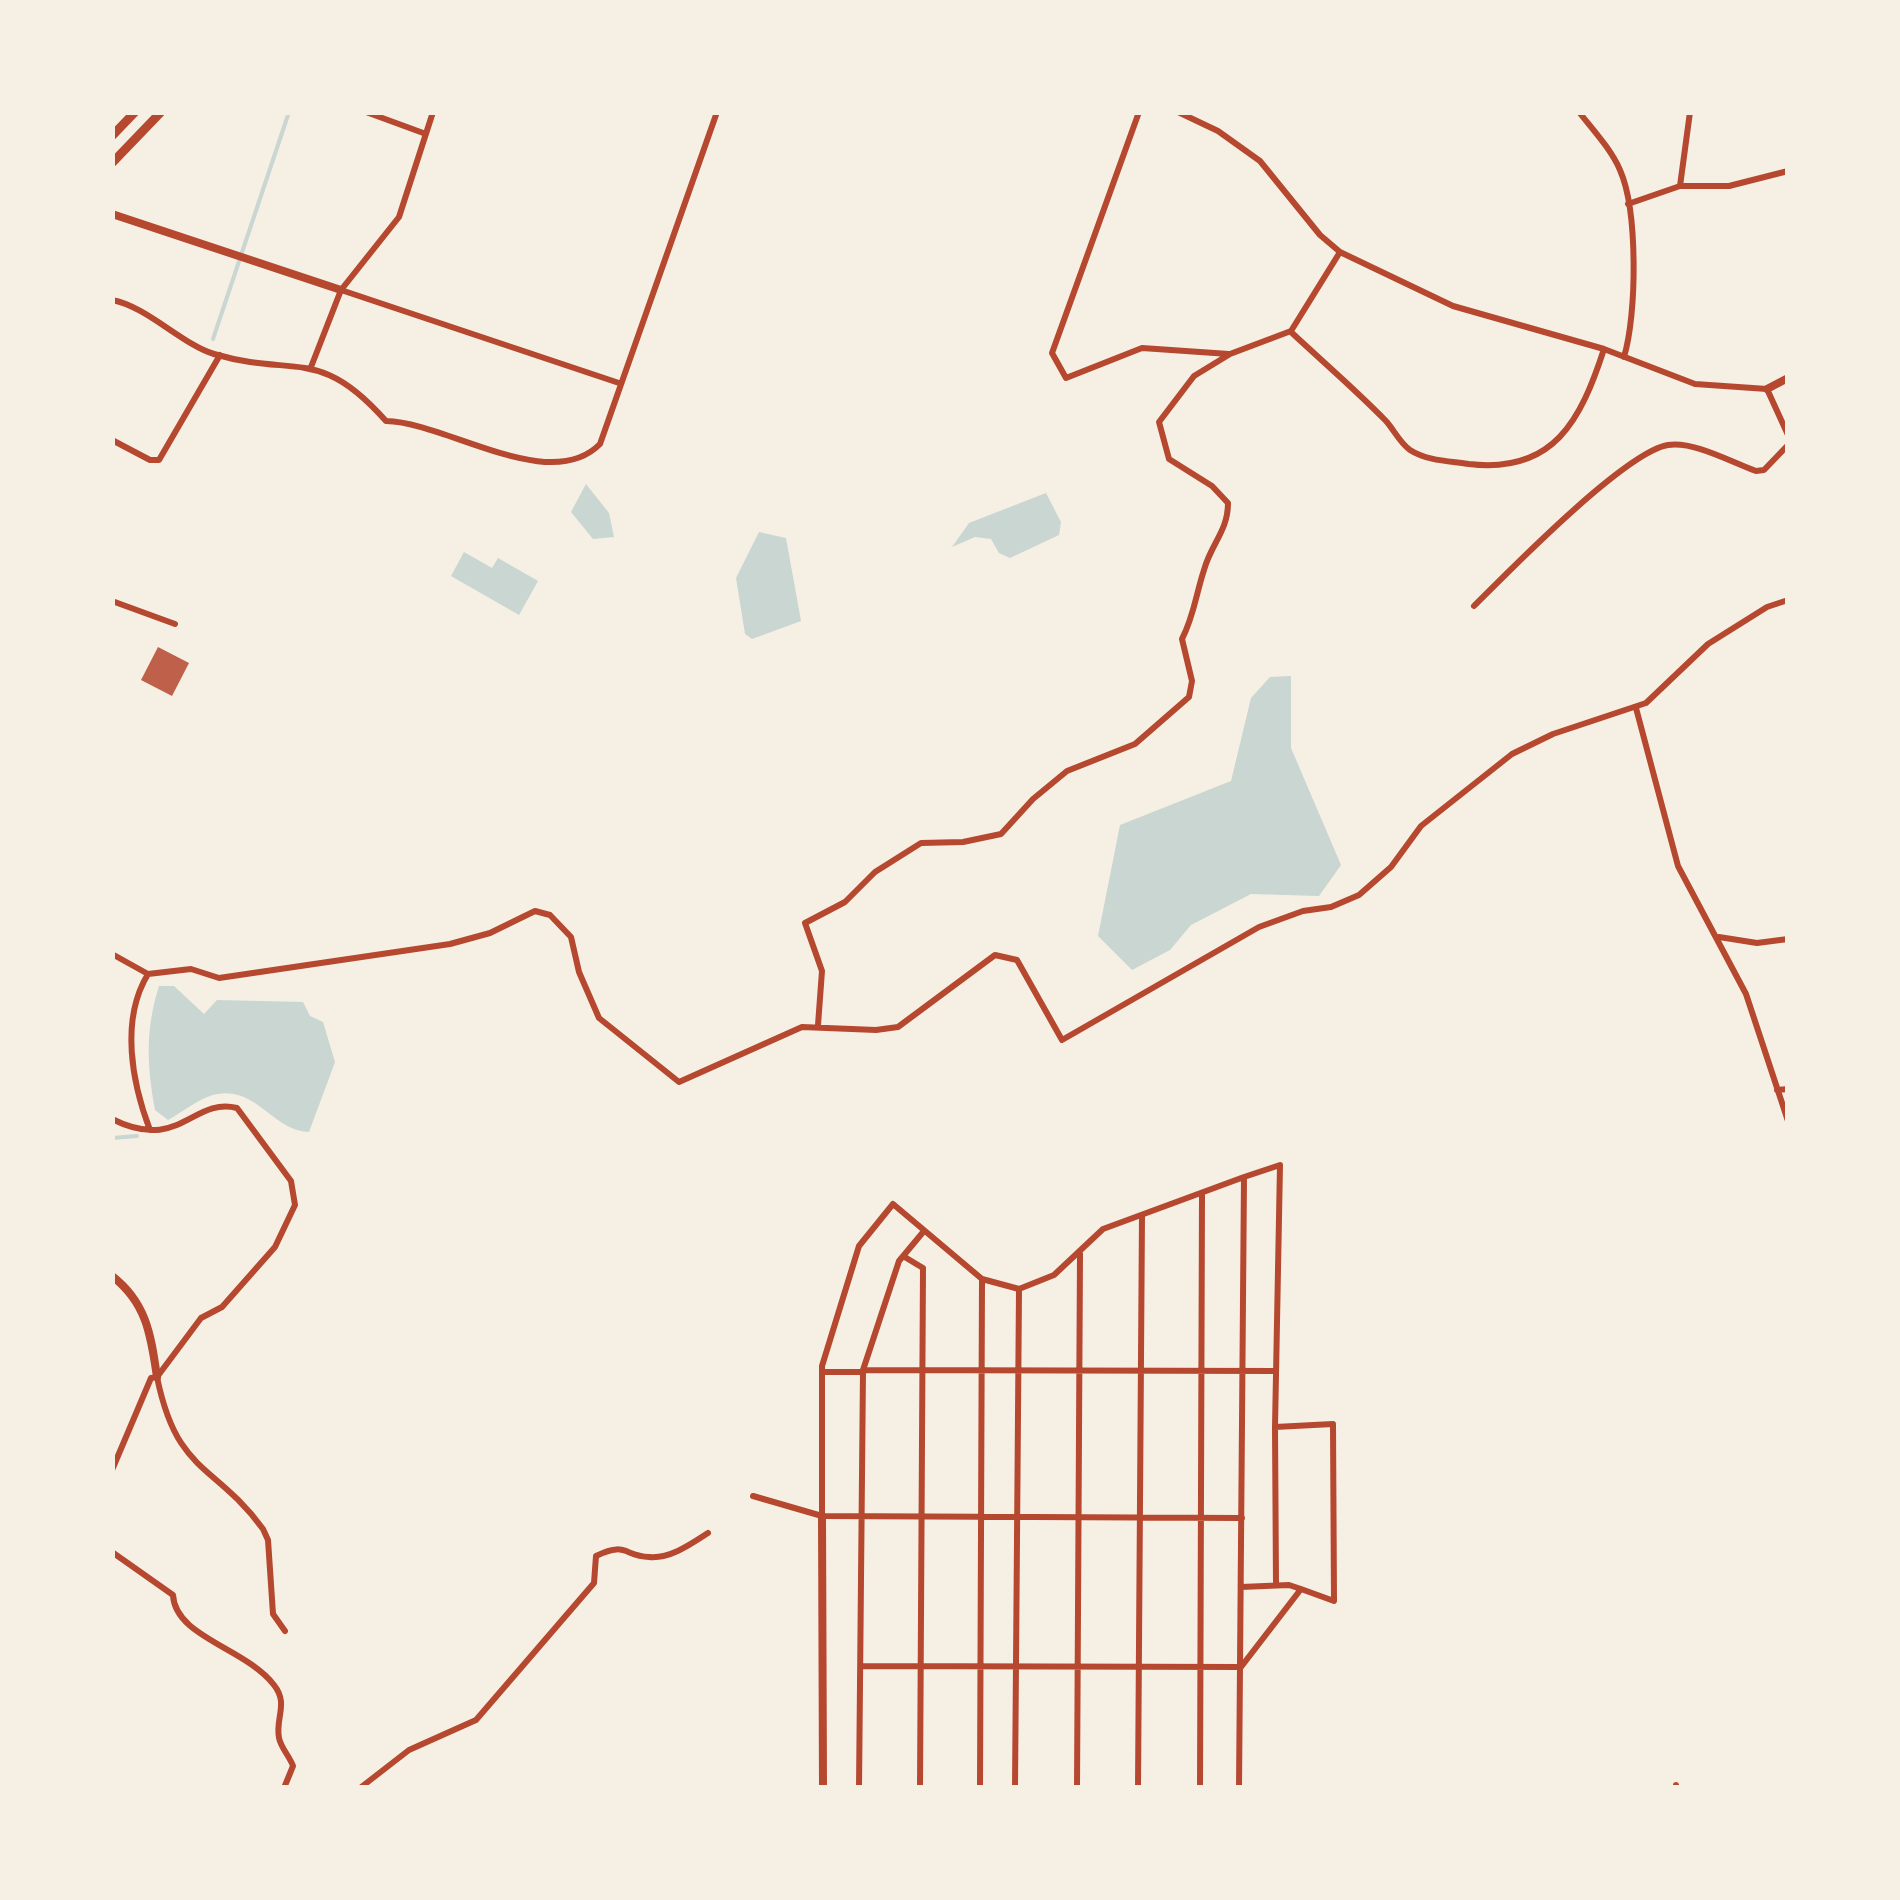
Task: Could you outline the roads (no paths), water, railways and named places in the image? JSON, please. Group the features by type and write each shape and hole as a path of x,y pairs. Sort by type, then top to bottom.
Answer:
{"main road":[{"path":"112,136 135,112"},
{"path":"112,162 161,112"}],"street":[{"path":"366,112 426,134"},
{"path":"311,368 341,290 400,218 434,112"},
{"path":"112,300 220,355 311,368 341,377 386,421 405,421 489,450 549,462 580,459 600,444 717,112"},
{"path":"1139,112 1052,353 1066,378 1142,348 1230,354"},
{"path":"1178,112 1218,131 1260,161 1320,236 1340,252 1469,313 1604,350 1695,384 1767,389 1788,378"},
{"path":"1578,112 1620,170 1628,204 1632,326 1624,357"},
{"path":"1680,186 1690,112"},
{"path":"1628,204 1680,186 1730,186 1788,171"},
{"path":"112,214 619,383"},
{"path":"818,1025 822,971 804,923 845,902 875,872 921,843 963,842 1001,834 1047,785 1100,755 1135,744 1189,697 1192,681 1182,639 1192,620 1210,553 1227,525 1228,503 1212,486 1169,459 1160,422 1194,376 1230,354 1290,332 1340,252"},
{"path":"1290,332 1387,422 1406,448 1422,457 1483,465 1521,463 1546,451 1563,436 1588,398 1604,350"},
{"path":"112,440 150,460 160,460 220,355"},
{"path":"1767,389 1788,435"},
{"path":"1474,606 1592,493 1663,445 1688,447 1756,471 1764,470 1788,444"},
{"path":"112,954 148,974 191,969 218,978 450,944 490,933 535,912 550,915 571,938 579,972 600,1018 674,1080 686,1081 793,1031 818,1025 876,1030 898,1027 986,960 1006,956 1017,960 1062,1040 1259,926 1302,911 1331,907 1359,895 1391,866 1421,826 1512,754 1553,734 1636,708 1661,693 1708,644 1767,606 1788,600"},
{"path":"112,602 174,624"},
{"path":"1636,708 1678,866 1746,994 1788,1121"},
{"path":"1718,937 1757,942 1788,939"},
{"path":"148,974 132,1036 140,1106 150,1130"},
{"path":"1778,1090 1788,1089"},
{"path":"112,1119 150,1130 174,1129 214,1107 238,1108 291,1181 295,1205 275,1247 222,1307 201,1318 158,1378"},
{"path":"824,1788 822,1372 859,1246 893,1204 982,1279 1019,1290 1054,1275 1103,1229 1280,1166 1276,1585"},
{"path":"1239,1788 1244,1178"},
{"path":"1200,1788 1202,1193"},
{"path":"1138,1788 1142,1214"},
{"path":"859,1788 863,1371 902,1256 924,1230"},
{"path":"1077,1788 1080,1254"},
{"path":"902,1256 923,1268 920,1788"},
{"path":"112,1276 139,1302 149,1324 166,1421 178,1442 264,1529 273,1614 285,1631"},
{"path":"980,1788 982,1279"},
{"path":"1015,1788 1019,1290"},
{"path":"822,1372 1277,1371"},
{"path":"112,1470 151,1378 158,1378"},
{"path":"1241,1586 1301,1589 1334,1601 1333,1424 1276,1427"},
{"path":"754,1496 822,1516 1242,1518"},
{"path":"360,1788 409,1750 476,1720 594,1583 596,1556 627,1548 648,1558 682,1550 708,1533"},
{"path":"112,1552 172,1595 174,1610 185,1626 244,1655 276,1686 283,1707 278,1737 293,1766 284,1788"},
{"path":"1241,1667 1301,1589"},
{"path":"861,1666 1241,1667"}],"waterway":[{"path":"213,339 289,112"},
{"path":"112,1138 137,1136"}]}
